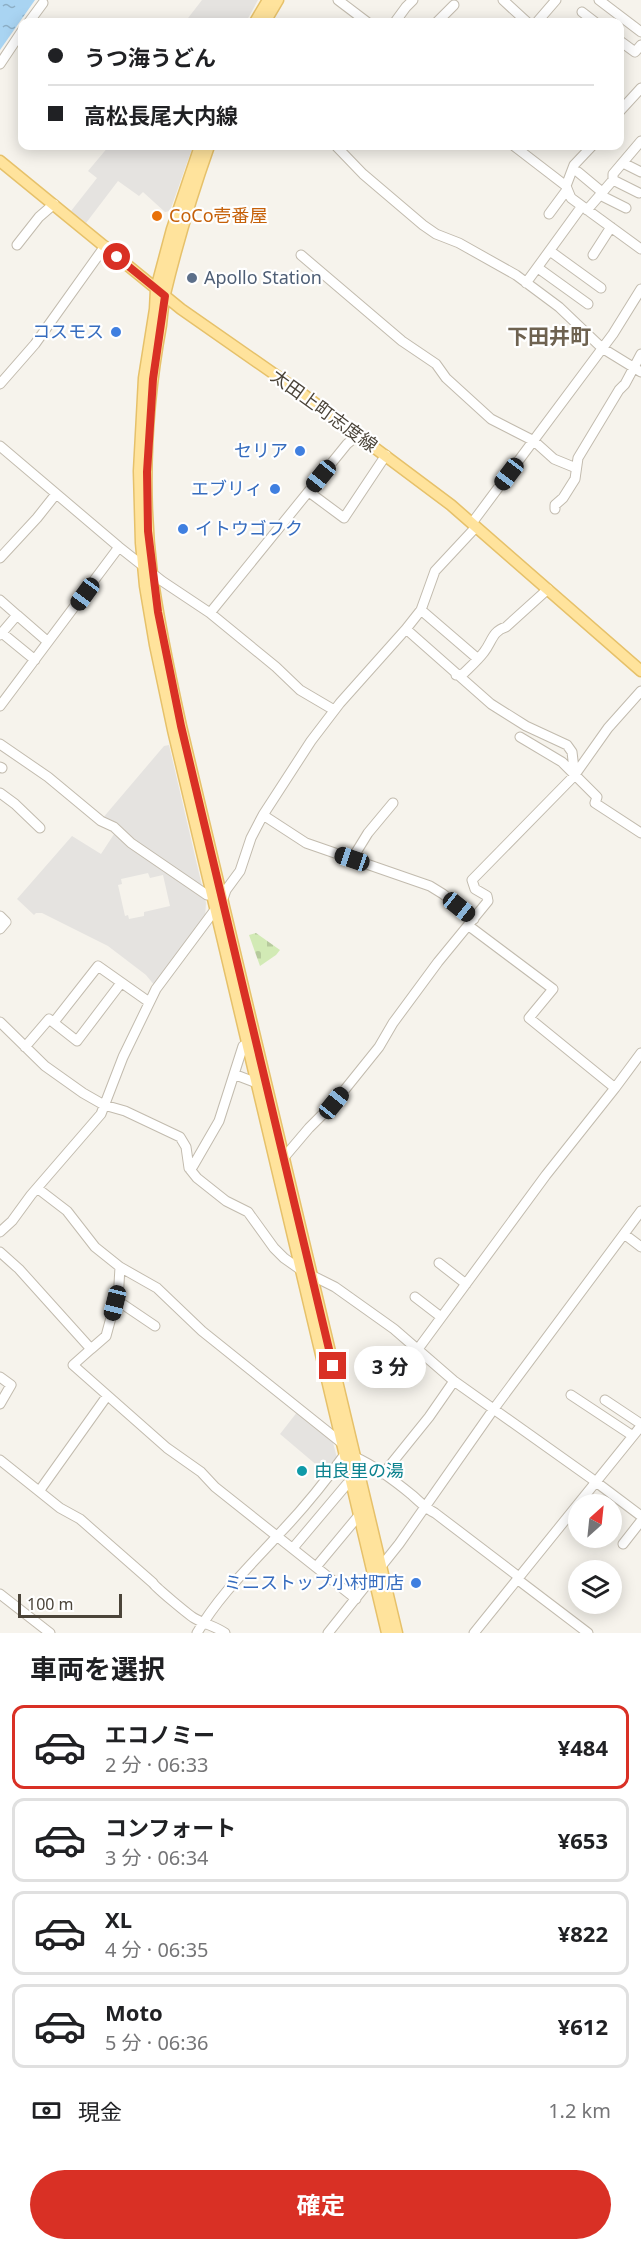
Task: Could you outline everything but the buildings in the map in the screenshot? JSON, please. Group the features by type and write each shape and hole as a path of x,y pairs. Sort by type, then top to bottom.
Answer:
{"main road":[{"path":"257,18 267,0"},
{"path":"267,18 278,0"},
{"path":"173,710 152,573 148,531 147,472 160,292 172,229 199,150"},
{"path":"208,150 155,309 144,378 139,471 143,565 154,645 173,710 257,1083 281,1161 301,1270 347,1452 381,1567 397,1633"},
{"name":"太田上町志度線","path":"0,161 160,292 386,455 474,525 641,671"},
{"path":"217,901 311,1275 387,1633"}],"street":[{"path":"338,0 363,18"},
{"path":"399,18 413,0"},
{"path":"503,0 523,18"},
{"path":"540,18 556,0"},
{"path":"600,0 623,18"},
{"path":"32,18 43,3"},
{"path":"442,18 453,5"},
{"path":"582,12 590,18"},
{"path":"613,18 617,13"},
{"path":"624,19 641,32"},
{"path":"0,64 18,37"},
{"path":"624,44 635,52 641,45"},
{"path":"624,101 641,87"},
{"path":"526,284 585,208 601,194 613,180 613,174 640,145"},
{"path":"340,150 363,174 423,225 436,234 496,263 559,307 602,348 637,370"},
{"path":"519,150 566,188 571,198 641,249"},
{"path":"549,214 566,188 574,165 588,150"},
{"path":"623,163 641,172"},
{"path":"578,172 601,194 626,208"},
{"path":"613,180 639,193"},
{"path":"17,245 39,217 54,204"},
{"path":"593,255 611,226"},
{"path":"0,384 35,344 105,246"},
{"path":"550,251 601,288"},
{"path":"302,255 402,341 436,364 446,378 491,419 534,441 554,459 576,468"},
{"path":"538,268 588,304"},
{"path":"0,1232 12,1221 37,1188 101,1114 123,1057 156,989 240,871 251,838 263,815 311,741 334,710 421,610 435,572 474,525 602,348 641,289"},
{"path":"555,509 555,505 563,498 575,479 578,458 604,414 637,370 641,354"},
{"path":"210,613 347,444 358,435"},
{"path":"0,446 119,547 210,613 276,667 300,690 334,710"},
{"path":"309,492 344,518 386,455"},
{"path":"0,558 56,494"},
{"path":"0,706 119,547"},
{"path":"456,675 463,674 478,659 499,629 506,627 548,589"},
{"path":"0,600 48,642"},
{"path":"421,610 478,659"},
{"path":"17,615 1,634 35,660"},
{"path":"406,629 491,704 518,722 567,745 572,752 574,773"},
{"path":"281,1161 334,1103 379,1047 393,1023 488,898 475,889 472,879 574,773 608,728 641,692"},
{"path":"520,737 562,762 597,797 595,803 641,834"},
{"path":"0,744 48,777 101,820 114,826 140,850 217,901"},
{"path":"0,793 40,828"},
{"path":"352,859 368,833 393,803"},
{"path":"263,815 306,843 430,886 443,894 471,923 553,989 530,1018 615,1088"},
{"path":"0,916 6,922 0,929"},
{"path":"54,1022 98,966 149,1002"},
{"path":"26,1047 49,1019 77,1041 121,982"},
{"path":"0,1022 62,1080 104,1104 125,1111 180,1137 186,1147 189,1168 207,1187 226,1201 248,1212 274,1248 301,1270 335,1287 418,1348 454,1381 596,1482 641,1519 623,1544"},
{"path":"189,1168 193,1166 219,1121 224,1102 236,1075 243,1046 248,1044"},
{"path":"418,1348 546,1175 641,1053"},
{"path":"236,1075 257,1083"},
{"path":"37,1188 68,1211 95,1247 120,1267 157,1288 202,1331 347,1452 382,1474 423,1507 435,1513 588,1633"},
{"path":"328,1633 374,1577 641,1211"},
{"path":"624,1234 641,1247"},
{"path":"0,1252 19,1269 91,1349"},
{"path":"439,1263 466,1284"},
{"path":"120,1267 118,1301 115,1303 106,1336 73,1365 167,1448 201,1472 214,1487 356,1599"},
{"path":"415,1297 441,1317"},
{"path":"118,1301 155,1326"},
{"path":"0,1377 11,1385 0,1404"},
{"path":"382,1474 423,1425 454,1381"},
{"path":"571,1395 633,1436"},
{"path":"40,1490 107,1396"},
{"path":"474,1633 641,1425 605,1400"},
{"path":"197,1633 247,1567 314,1496 347,1452"},
{"path":"0,1460 60,1508 80,1519 153,1583 156,1589 176,1602 193,1618 225,1633"},
{"path":"293,1548 347,1484"},
{"path":"316,1567 360,1514"},
{"path":"0,1594 50,1633"}],"green space":[{"path":"256,933 280,950 260,966 249,935"}],"shaded area":[{"path":"202,0 258,0 248,18 188,18"},
{"path":"106,150 192,150 170,211 165,212 143,192 139,196 118,181 86,223 71,211 97,178 88,171"},
{"path":"169,745 206,903 205,917 155,986 146,975 108,946 42,913 34,915 17,899 72,836 101,854 118,828 102,819 164,746","holes":["148,873 150,878 163,875 170,906 144,912 144,916 129,919 128,915 125,916 118,885 122,884 121,879"]},
{"name":"由良里の湯","path":"298,1411 332,1439 337,1458 326,1473 280,1434"}],"water":[{"path":"0,0 35,0 22,18 18,18 18,24 0,50"}],"place":[{"name":"CoCo壱番屋","path":"157,216"},
{"name":"Apollo Station","path":"192,278"},
{"name":"コスモス","path":"116,332"},
{"name":"セリア","path":"300,451"},
{"name":"エブリィ","path":"275,489"},
{"name":"イトウゴフク","path":"183,529"},
{"name":"由良里の湯","path":"302,1471"},
{"name":"ミニストップ小村町店","path":"416,1583"}],"district":[{"name":"下田井町","path":"549,337"}],"route":[{"path":"117,257 165,296 153,379 147,472 148,531 158,612 181,726 333,1366"}]}
